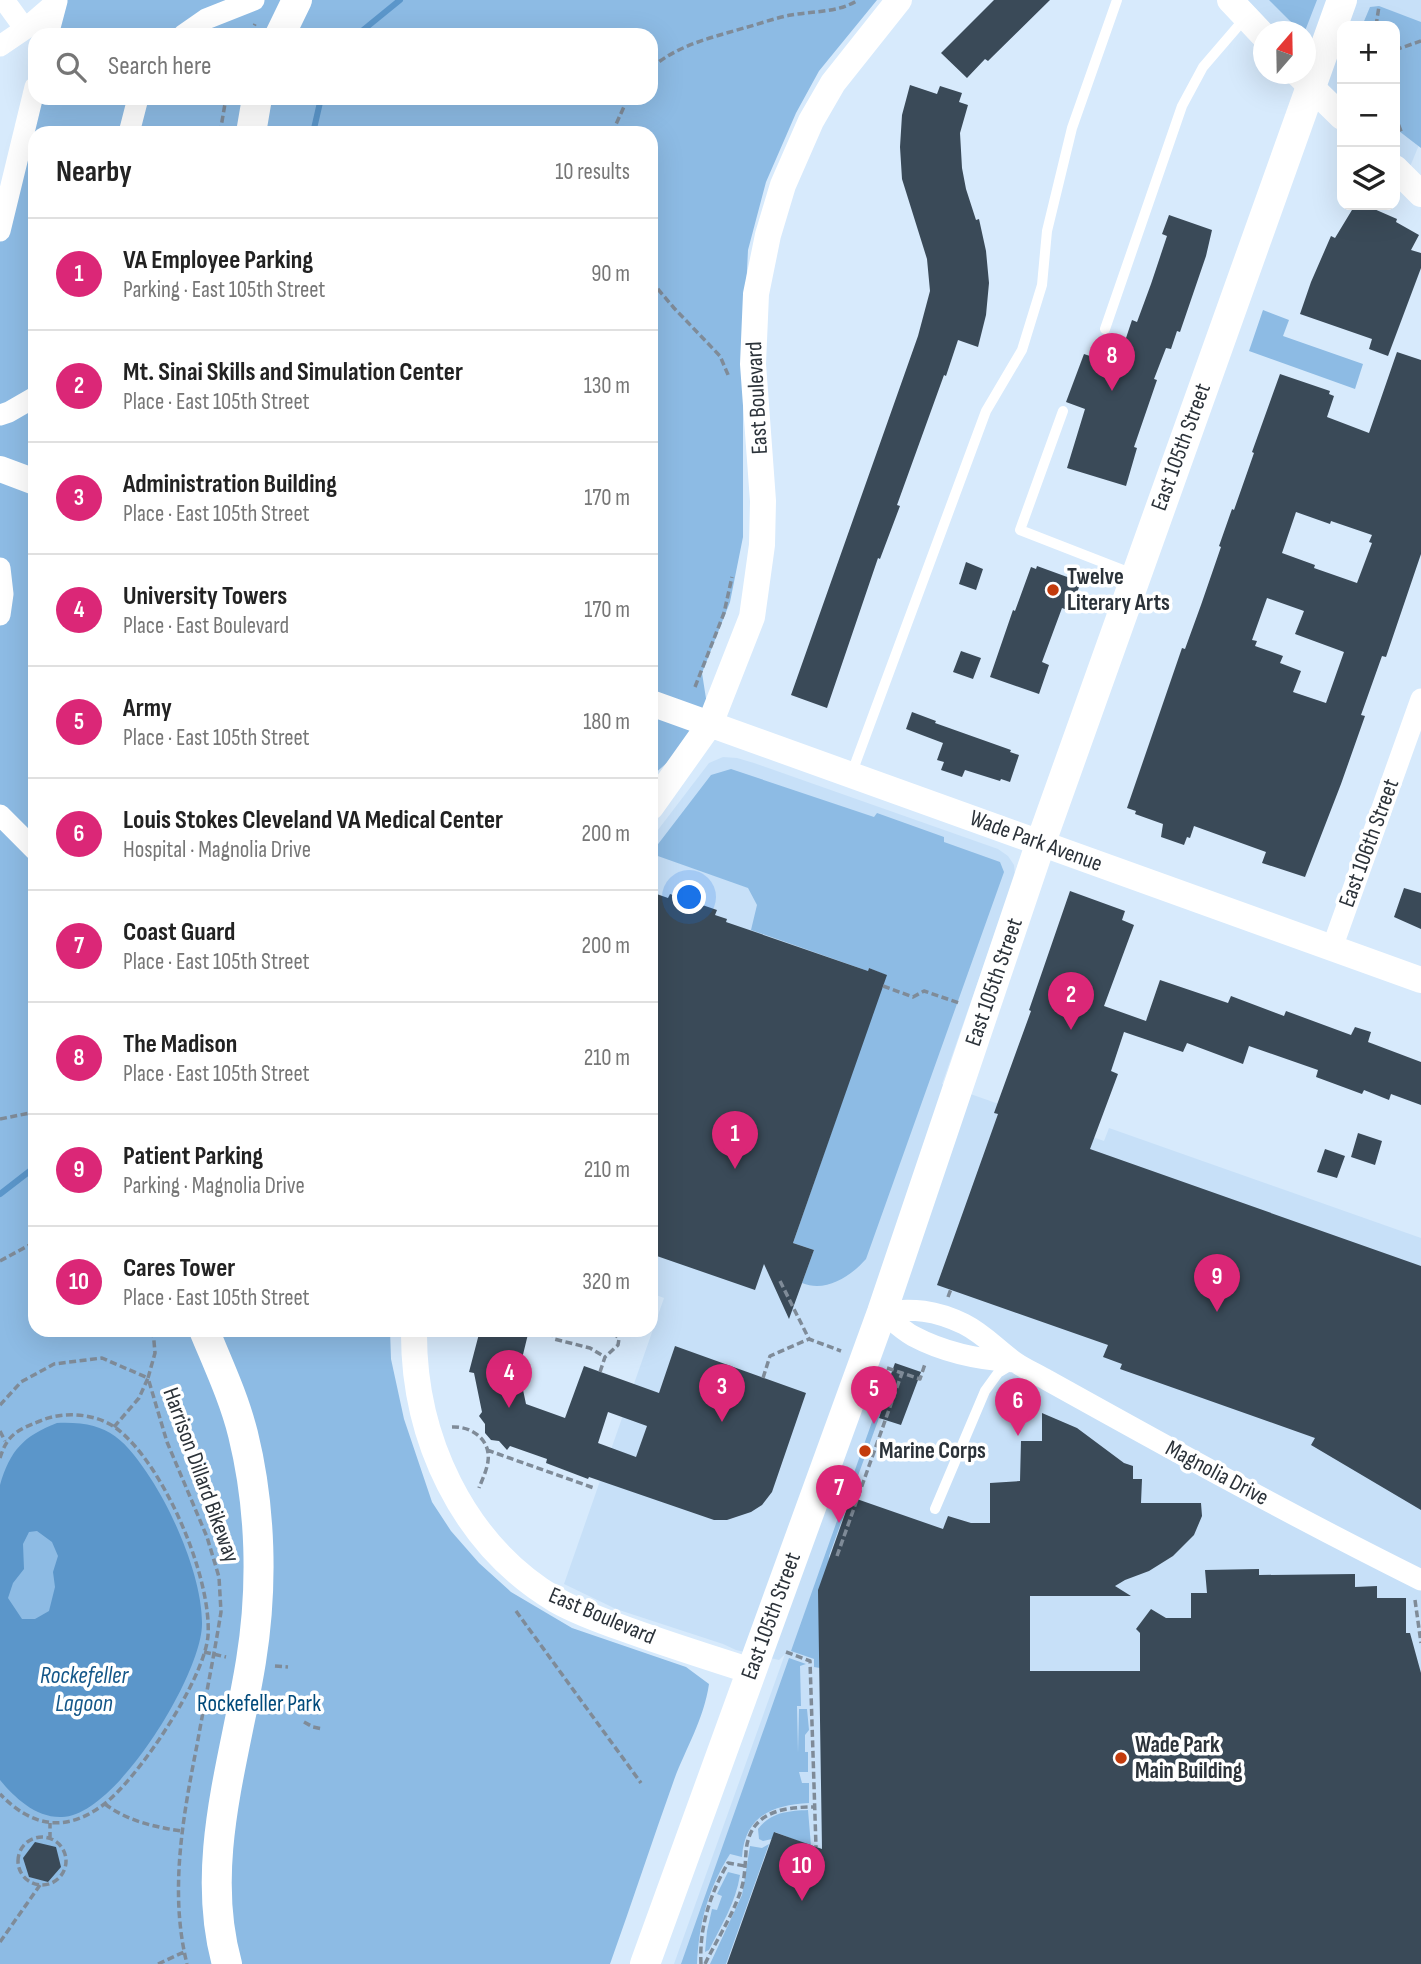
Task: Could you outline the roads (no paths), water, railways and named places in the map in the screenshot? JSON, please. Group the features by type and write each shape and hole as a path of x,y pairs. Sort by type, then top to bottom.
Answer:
{"main road":[{"path":"264,18 293,0"},
{"name":"East 105th Street","path":"1316,55 1342,0"},
{"name":"East 105th Street","path":"645,1964 882,1312 1303,84"},
{"path":"252,126 256,105"},
{"path":"207,1337 228,1385 243,1434 257,1523 254,1638 218,1846 219,1915 228,1964"}],"street":[{"path":"4,0 25,29"},
{"name":"East Boulevard","path":"658,797 710,724 752,617 762,545 763,501 753,351 756,294 768,235 783,185 811,121 833,83 899,0"},
{"path":"0,46 25,29 57,1"},
{"path":"50,28 57,1"},
{"path":"194,28 215,14 264,18"},
{"path":"1308,84 1337,112"},
{"path":"0,231 31,105"},
{"path":"131,126 136,105"},
{"path":"1400,173 1421,194"},
{"path":"0,415 28,401"},
{"path":"0,469 28,479"},
{"path":"0,568 3,594 0,615"},
{"name":"East 106th Street","path":"1332,947 1421,699"},
{"name":"Wade Park Avenue","path":"658,705 1421,980"},
{"path":"0,815 28,843"},
{"name":"Magnolia Drive","path":"882,1312 911,1308 926,1310 964,1324 991,1341 1015,1362 1192,1461 1421,1580"},
{"name":"Magnolia Drive","path":"882,1312 915,1337 957,1352 995,1361 1015,1362"},
{"name":"East Boulevard","path":"414,1337 421,1402 438,1460 455,1496 480,1534 503,1560 558,1601 602,1621 751,1671"}],"lane":[{"path":"851,775 986,411 1022,350 1042,285 1047,231 1072,128 1117,0"},
{"path":"1105,329 1185,99 1203,67 1247,18"},
{"path":"1063,411 1020,530 1136,575"},
{"path":"934,1509 985,1391 998,1373 1015,1362"}],"water":[{"name":"Rockefeller Lagoon","path":"57,1423 89,1425 113,1435 132,1453 160,1494 186,1548 197,1587 202,1623 198,1646 188,1674 153,1738 107,1793 84,1810 62,1817 35,1810 12,1794 0,1780 0,1485 13,1454 27,1439","holes":["37,1531 52,1542 58,1556 53,1572 55,1587 49,1611 35,1619 22,1619 8,1598 13,1583 24,1569 23,1544 29,1532"]}],"waterway":[{"path":"366,28 400,0"},
{"path":"315,126 319,105"},
{"path":"0,1194 28,1172"}],"place":[{"name":"The Madison","path":"1112,391"},
{"name":"Twelve Literary Arts","path":"1053,590"},
{"name":"Mt. Sinai Skills and Simulation Center","path":"1071,1030"},
{"name":"VA Employee Parking","path":"735,1169"},
{"name":"Patient Parking","path":"1217,1312"},
{"name":"University Towers","path":"509,1408"},
{"name":"Administration Building","path":"722,1422"},
{"name":"Army","path":"874,1424"},
{"name":"Louis Stokes Cleveland VA Medical Center","path":"1018,1436"},
{"name":"Marine Corps","path":"865,1451"},
{"name":"Coast Guard","path":"839,1523"},
{"name":"Wade Park Main Building","path":"1121,1758"},
{"name":"Cares Tower","path":"802,1901"}],"park label":[{"name":"Rockefeller Park","path":"259,1704"}]}
